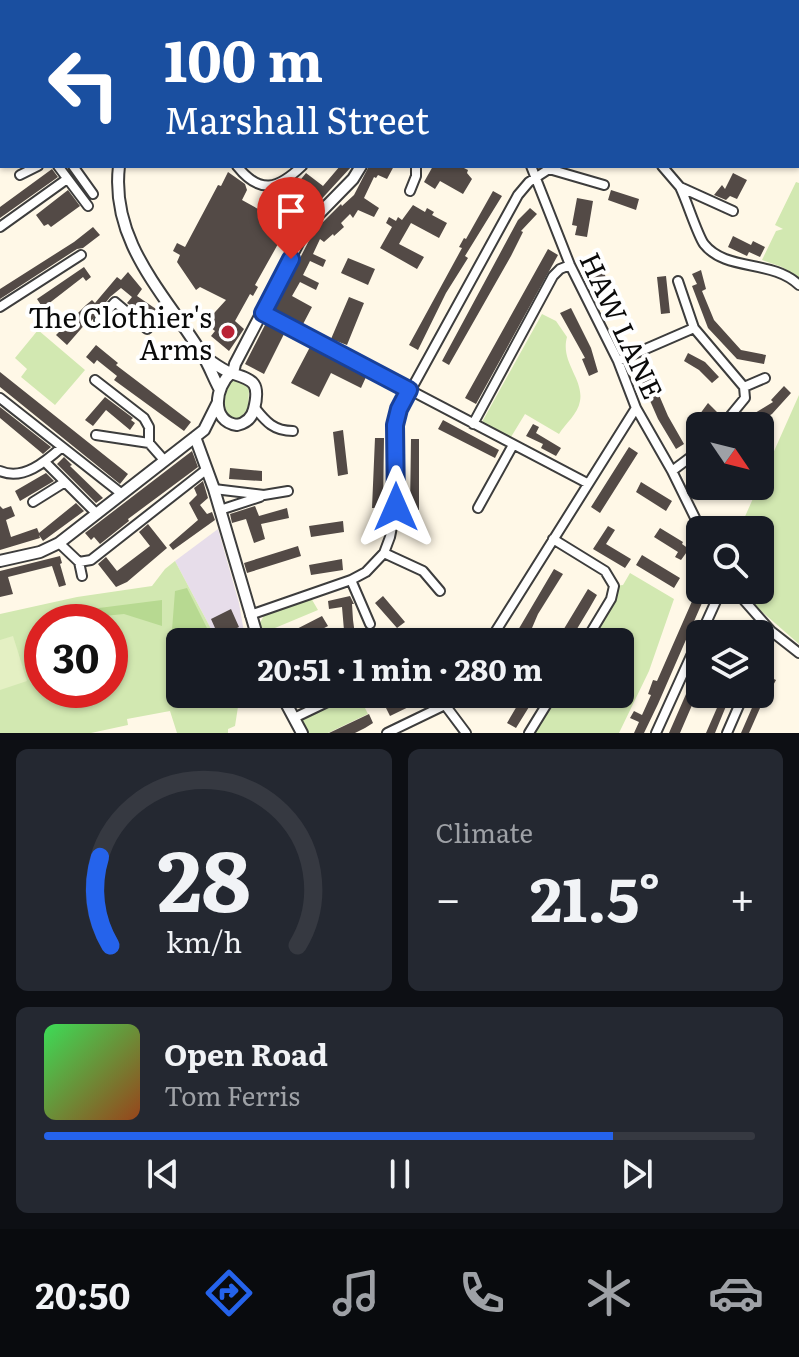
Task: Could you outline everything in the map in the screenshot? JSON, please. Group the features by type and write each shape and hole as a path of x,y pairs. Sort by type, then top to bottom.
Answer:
{"street":[{"path":"20,175 34,168"},
{"path":"59,168 88,206"},
{"path":"74,168 93,194"},
{"path":"119,168 117,184 127,234 145,270 203,355 219,388 218,402 223,419 237,424 251,417 255,408 254,384 248,377 232,373 203,355"},
{"path":"239,168 254,182 270,187 281,184 300,168"},
{"path":"219,388 232,373 307,226 360,168"},
{"path":"410,191 416,168"},
{"name":"HAW LANE","path":"532,168 570,265 618,361 636,408 694,516"},
{"path":"664,168 680,187 706,247 728,260 780,271 799,285"},
{"path":"250,615 351,580 366,572 384,553 396,507 396,417 518,195 549,169 604,185"},
{"path":"0,227 67,179"},
{"path":"680,187 733,211"},
{"path":"0,307 81,255"},
{"path":"473,424 553,276 570,265"},
{"path":"678,281 694,328 744,387 745,398 734,412"},
{"path":"99,320 115,302 147,329 169,306"},
{"path":"263,313 587,483"},
{"path":"618,361 694,328"},
{"path":"744,387 765,378"},
{"path":"95,380 144,418 149,427 149,443"},
{"path":"0,398 122,494"},
{"path":"0,561 40,552 59,543 199,433 218,402"},
{"path":"255,408 267,423"},
{"path":"498,628 636,408"},
{"path":"199,433 237,424 267,423 293,431"},
{"path":"199,433 254,628"},
{"path":"96,435 149,443 164,460"},
{"path":"478,508 513,445"},
{"path":"0,471 9,475 18,474 45,462 62,447"},
{"path":"672,471 686,460"},
{"path":"45,462 97,514"},
{"path":"79,562 91,560 207,469"},
{"path":"33,502 65,482"},
{"path":"214,489 264,495"},
{"path":"220,510 264,495 288,491"},
{"path":"553,539 605,571 613,580 614,593 593,628"},
{"path":"59,543 79,562 82,576"},
{"path":"384,553 423,571 440,591"},
{"path":"351,580 370,624"},
{"path":"747,604 761,620"},
{"path":"774,633 799,653"},
{"path":"656,733 686,666"},
{"path":"289,708 302,733"},
{"path":"294,718 315,708"},
{"path":"387,733 439,708"},
{"path":"447,708 466,733"},
{"path":"529,733 544,708"},
{"path":"727,733 738,708"}],"shaded area":[{"path":"218,529 243,628 211,628 175,561"}],"green space":[{"path":"796,182 799,183 799,278 782,267 762,260 776,231 783,229 775,225"},
{"path":"542,314 556,321 567,337 569,362 579,385 579,406 559,434 525,414 511,437 482,422"},
{"path":"38,330 85,370 55,405 21,377 27,369 15,358"},
{"path":"234,379 245,382 249,390 248,409 238,420 233,420 223,408 225,388"},
{"path":"799,395 799,644 753,604 774,604 774,516 745,516 752,500 774,500 774,451"},
{"path":"175,561 211,628 166,628 166,708 238,708 235,726 228,729 228,733 177,733 170,711 127,719 128,725 91,733 0,733 0,614 24,609 24,708 128,708 128,604 45,604 152,586"},
{"path":"630,573 674,599 649,671 634,702 634,628 593,628 614,586 623,585"},
{"path":"187,588 207,628 172,628 175,591"},
{"path":"311,598 318,610 275,628 260,628 264,615"},
{"path":"162,600 162,626 128,615 128,604"},
{"path":"13,636 24,671 24,682 0,690 0,640"},
{"path":"321,708 365,708 368,714 328,733 308,733 301,718"},
{"path":"548,708 631,708 619,733 534,733"}],"building":[{"path":"338,168 350,168 316,205 294,188 306,173 323,186"},
{"path":"368,168 393,168 387,179 378,175 374,177 364,198 379,208 374,217 358,210 353,218 350,214 341,223 344,227 334,236 324,242 320,239 313,254 326,260 323,267 310,261 303,275 319,283 316,290 300,282 292,296 312,307 302,326 273,310 314,231 354,195"},
{"path":"432,168 464,168 472,179 463,194 440,181 435,189 424,182"},
{"path":"52,169 58,177 0,218 0,207"},
{"path":"228,172 245,184 247,190 242,200 267,214 276,197 286,202 287,198 308,211 286,249 278,244 255,285 258,287 253,296 250,294 235,321 244,329 229,351 211,336 215,331 205,323 226,300 200,287 196,290 177,262 180,255 173,251 177,243 185,247"},
{"path":"733,173 747,180 737,199 730,196 726,200 714,195 722,185 725,189"},
{"path":"68,190 80,206 51,227 48,224 44,226 36,215"},
{"path":"611,190 639,199 636,210 608,200"},
{"path":"493,191 502,196 465,256 468,258 446,293 418,350 409,345 462,248 459,247"},
{"path":"577,198 593,201 587,237 575,235 577,226 572,225"},
{"path":"413,205 425,212 427,208 434,212 432,215 447,223 439,238 411,223 399,244 424,257 417,269 380,248 392,227 386,223 389,217 402,220"},
{"path":"530,208 537,214 521,231 511,256 449,365 442,361 518,220"},
{"path":"93,227 100,235 0,299 0,289"},
{"path":"733,236 751,245 753,241 765,247 760,257 749,252 747,256 728,247"},
{"path":"548,249 558,255 476,404 465,398"},
{"path":"348,258 375,269 368,285 341,273"},
{"path":"84,267 91,277 86,281 83,277 43,308 37,299"},
{"path":"701,270 706,289 702,291 714,320 741,350 766,355 764,364 737,359 708,328 692,286 697,284 692,274"},
{"path":"603,271 619,304 607,309 591,277"},
{"path":"128,272 142,289 137,296 156,309 148,318 127,303 132,297 121,288 67,345 56,335 92,300 95,303 117,277 121,280"},
{"path":"666,276 670,313 661,314 657,277"},
{"path":"349,297 364,303 347,345 331,339"},
{"path":"571,308 591,348 598,372 589,376 582,359 585,358 560,313"},
{"path":"266,323 285,332 264,374 245,364"},
{"path":"96,345 118,363 116,365 191,422 184,431 114,380 117,376 97,360 94,364 86,357"},
{"path":"310,347 366,377 361,388 331,373 319,397 291,383"},
{"path":"688,353 705,362 719,377 712,383 684,361"},
{"path":"647,367 684,444 676,449 658,419 637,371"},
{"path":"0,372 128,474 120,484 0,387"},
{"path":"784,386 791,393 774,412 757,412 773,402 771,400"},
{"path":"105,397 133,418 131,420 135,423 130,430 106,410 93,426 85,420"},
{"path":"708,403 717,412 701,412"},
{"path":"0,407 51,447 43,454 0,418"},
{"path":"443,420 499,450 495,458 438,429"},
{"path":"533,424 539,427 536,433 561,448 556,456 541,448 543,444 526,436"},
{"path":"343,430 348,474 338,476 333,432"},
{"path":"375,438 384,438 383,508 372,508"},
{"path":"411,439 419,439 419,510 410,510"},
{"path":"629,447 638,453 600,513 591,507"},
{"path":"192,451 198,467 100,544 85,533"},
{"path":"64,457 103,498 96,503 57,464"},
{"path":"230,468 262,471 262,481 229,479"},
{"path":"46,473 54,481 20,501 15,491"},
{"path":"203,481 208,498 200,505 207,514 212,512 215,520 173,550 169,545 198,520 189,503 197,495 194,488"},
{"path":"641,482 672,501 666,511 636,492"},
{"path":"76,503 84,511 43,541 39,535 40,538 0,550 0,506 3,509 11,506 15,516 6,520 11,537 37,528 39,533"},
{"path":"255,506 259,516 287,508 289,518 261,524 265,539 254,543 246,519 232,523 230,514"},
{"path":"343,521 344,532 311,537 309,526"},
{"path":"148,524 167,548 127,582 116,587 98,564 106,557 117,571 150,546 139,532"},
{"path":"608,526 615,530 606,544 631,559 625,568 593,549"},
{"path":"660,528 683,542 686,553 681,560 675,557 678,552 654,537"},
{"path":"298,546 301,556 247,573 244,563"},
{"path":"642,555 680,578 674,588 636,565"},
{"path":"60,556 66,585 59,587 52,566 8,577 13,594 0,597 0,571"},
{"path":"342,559 343,570 311,575 309,565"},
{"path":"554,569 563,574 532,628 519,628"},
{"path":"588,589 597,595 577,628 564,628"},
{"path":"350,596 354,604 354,628 344,628 342,607 329,609 328,601"},
{"path":"383,596 405,622 397,628 375,603"},
{"path":"691,604 702,604 695,620 686,620 686,640 644,733 634,733 639,722 630,718 634,711 642,715 651,695 648,694 653,680 657,681"},
{"path":"231,609 239,627 215,628 211,619"},
{"path":"322,616 328,626 324,628 299,628"},
{"path":"686,694 686,708 691,708 680,733 669,733"},
{"path":"386,708 406,708 390,716"},
{"path":"516,708 528,708 516,728 507,723"},
{"path":"717,708 725,708 715,733 706,733"},
{"path":"752,708 760,708 749,733 741,733"},
{"path":"369,714 373,723 355,733 329,733"}],"place":[{"name":"The Clothier's Arms","path":"228,332"}],"route":[{"path":"291,259 263,313 409,390 395,425 396,507"}]}
